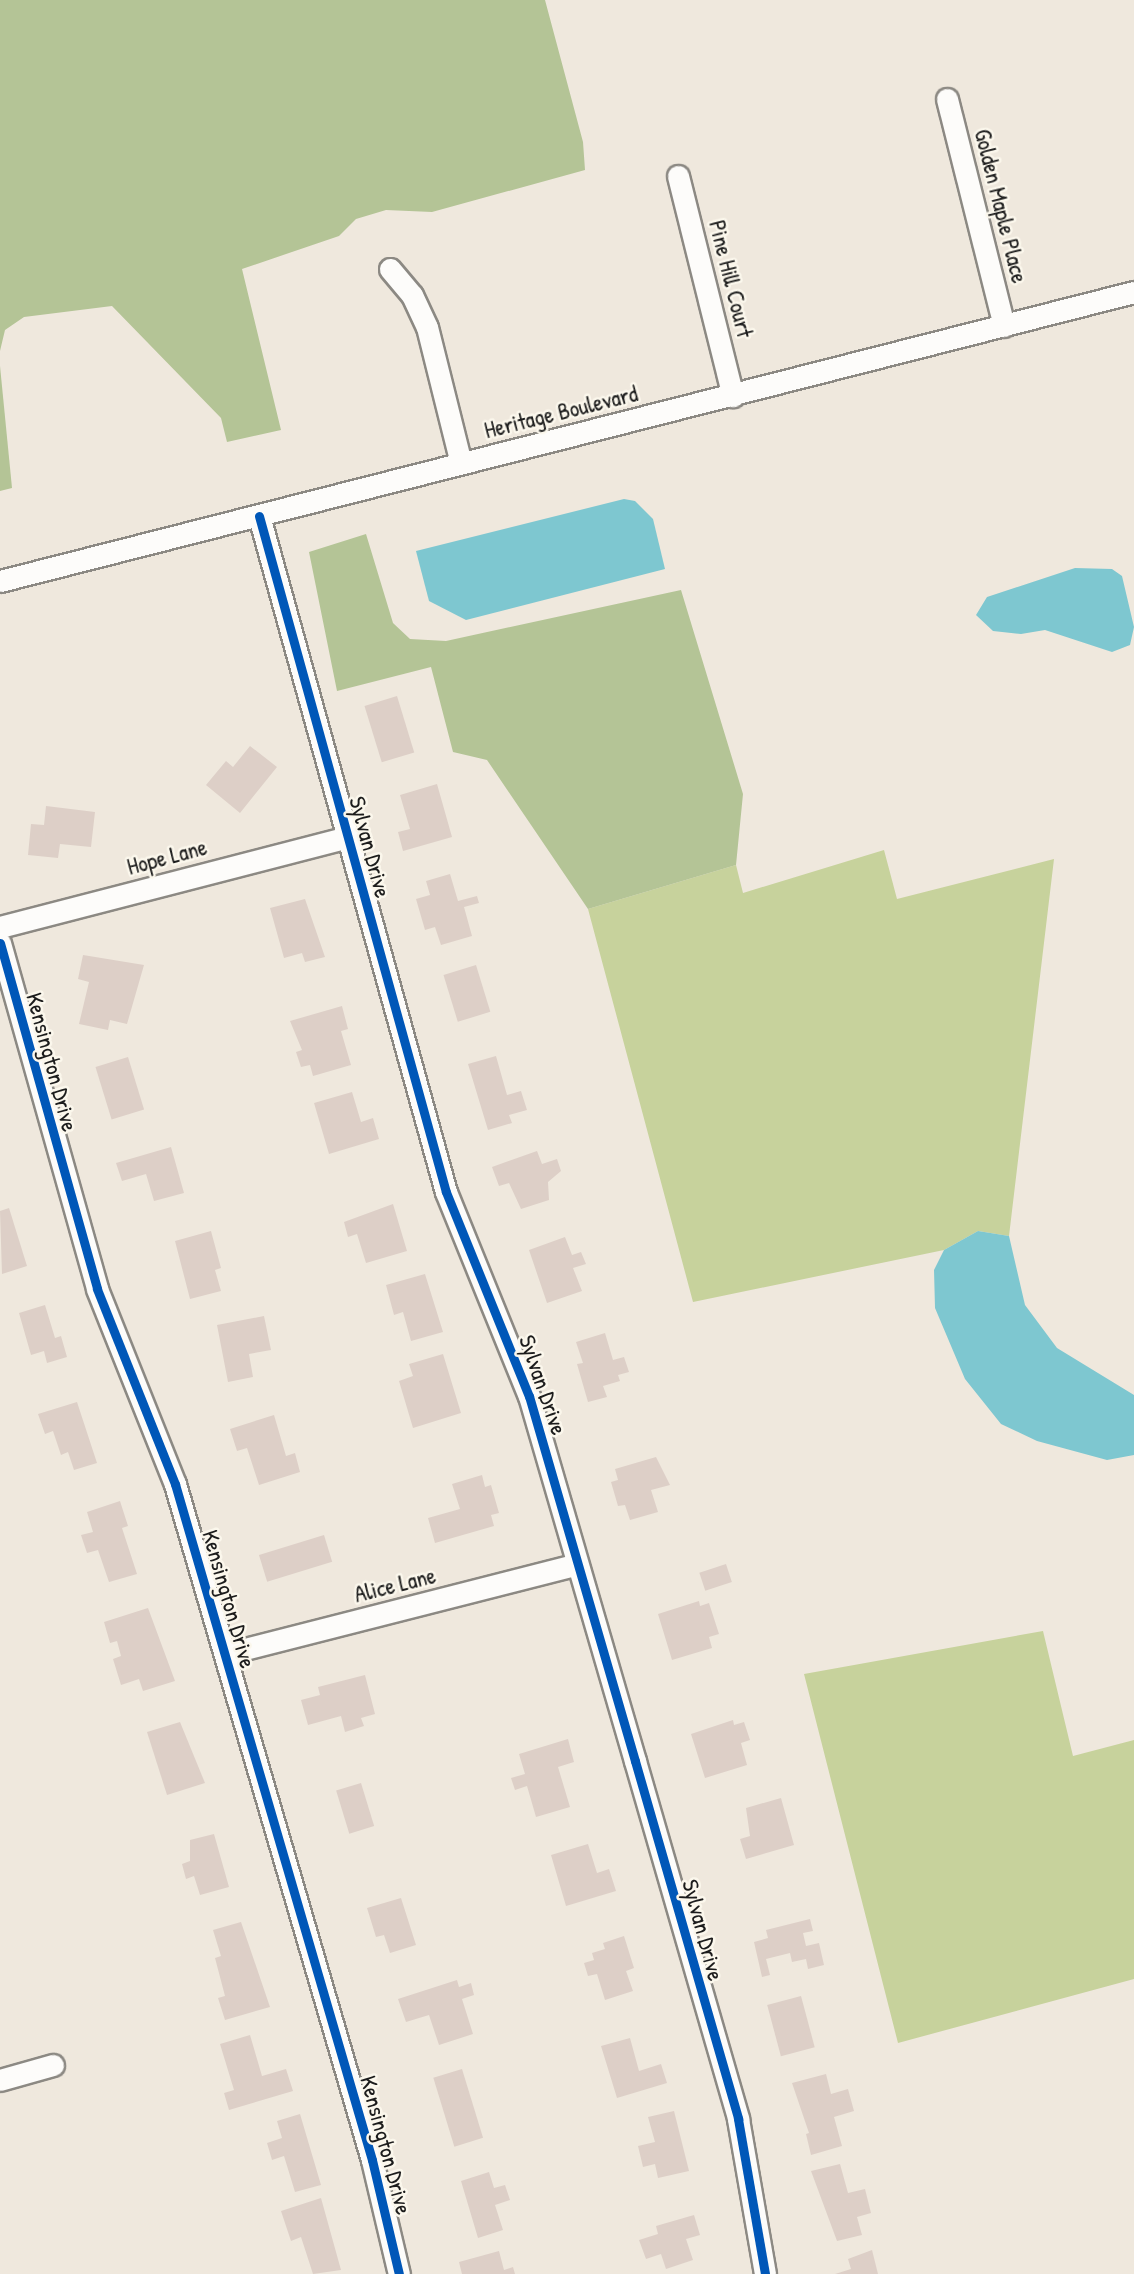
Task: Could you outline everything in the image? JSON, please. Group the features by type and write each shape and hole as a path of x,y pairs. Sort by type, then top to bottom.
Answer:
{"street":[{"name":"Golden Maple Place","path":"947,99 1003,326"},
{"name":"Pine Hill Court","path":"678,176 733,396"},
{"path":"390,269 412,295 427,327 461,464"},
{"name":"Heritage Boulevard","path":"0,581 1134,292"},
{"name":"Sylvan Drive","path":"259,516 446,1192 529,1396 738,2119 765,2274"},
{"name":"Hope Lane","path":"0,927 347,837"},
{"name":"Kensington Drive","path":"0,943 97,1289 175,1484 372,2160 399,2274"},
{"name":"Alice Lane","path":"225,1654 577,1564"},
{"path":"0,2080 53,2065"}],"green space":[{"path":"0,0 545,0 583,142 585,170 432,212 386,210 356,219 339,236 242,269 281,430 227,442 221,418 112,306 24,317 5,330 0,351"},
{"path":"0,366 12,488 0,491"},
{"path":"366,534 393,623 410,639 446,641 681,590 743,794 736,865 588,909 487,760 453,752 431,667 337,691 309,552"},
{"path":"884,850 897,899 1054,859 1009,1236 978,1231 944,1250 693,1302 588,909 736,865 743,893"},
{"path":"1043,1631 1073,1756 1134,1740 1134,1979 898,2043 804,1674"}],"water":[{"path":"624,499 635,501 653,519 665,569 466,620 429,601 416,551"},
{"path":"1075,568 1112,569 1122,576 1134,627 1130,645 1112,652 1045,630 1021,634 993,631 976,615 987,597"},
{"path":"978,1231 1009,1236 1025,1305 1057,1348 1134,1395 1134,1455 1107,1460 1037,1441 1001,1424 965,1379 935,1308 934,1270 944,1250"}],"building":[{"path":"397,696 414,752 382,762 364,706"},
{"path":"250,746 277,767 240,813 206,785 226,761 233,767"},
{"path":"437,784 452,837 403,851 398,832 410,829 400,795"},
{"path":"46,806 95,812 91,847 60,844 58,858 28,855 31,824 44,825"},
{"path":"450,874 458,901 477,896 479,903 464,907 472,936 441,945 435,927 425,930 416,899 430,895 426,881"},
{"path":"305,899 325,957 305,962 302,953 284,958 270,908"},
{"path":"83,955 144,965 127,1024 110,1020 108,1030 79,1024 89,982 78,979"},
{"path":"476,965 490,1012 458,1022 443,975"},
{"path":"342,1006 348,1029 341,1031 351,1065 313,1076 310,1065 301,1067 296,1052 302,1050 290,1021"},
{"path":"496,1056 507,1095 521,1091 527,1110 509,1115 512,1123 488,1130 468,1064"},
{"path":"128,1057 144,1110 112,1120 95,1067"},
{"path":"352,1092 361,1122 373,1118 379,1139 329,1154 314,1103"},
{"path":"171,1147 184,1193 154,1201 146,1174 122,1181 116,1163"},
{"path":"537,1151 542,1164 557,1159 561,1171 548,1182 549,1200 521,1209 509,1183 499,1186 492,1167"},
{"path":"393,1204 407,1251 366,1263 357,1234 348,1237 344,1222"},
{"path":"9,1208 27,1266 2,1274 0,1211"},
{"path":"211,1231 221,1268 215,1270 221,1291 190,1299 175,1241"},
{"path":"565,1237 572,1255 581,1252 586,1264 573,1268 582,1291 547,1303 529,1250"},
{"path":"425,1274 443,1332 411,1341 403,1312 394,1315 386,1285"},
{"path":"45,1305 55,1338 61,1336 67,1357 47,1363 44,1351 31,1355 19,1313"},
{"path":"264,1316 271,1350 249,1354 253,1377 228,1382 217,1325"},
{"path":"605,1333 613,1360 624,1357 629,1372 618,1375 620,1381 603,1386 607,1397 588,1402 577,1364 583,1363 576,1342"},
{"path":"443,1354 461,1413 413,1428 399,1381 413,1376 409,1364"},
{"path":"77,1402 97,1463 74,1470 68,1452 61,1455 53,1431 45,1434 38,1414"},
{"path":"274,1415 286,1456 295,1453 300,1472 259,1485 247,1448 237,1451 230,1429"},
{"path":"656,1457 670,1485 651,1490 658,1512 630,1520 625,1505 618,1506 611,1482 618,1480 615,1469"},
{"path":"482,1475 485,1487 491,1485 499,1513 491,1515 494,1526 435,1543 428,1518 460,1509 452,1484"},
{"path":"120,1501 128,1526 122,1528 137,1574 109,1582 98,1550 87,1553 81,1535 93,1532 87,1512"},
{"path":"324,1535 332,1562 267,1582 259,1555"},
{"path":"726,1564 732,1582 705,1591 699,1573"},
{"path":"699,1601 700,1606 709,1603 719,1634 709,1637 712,1648 672,1660 658,1614"},
{"path":"148,1608 175,1681 143,1691 139,1679 121,1685 113,1659 121,1656 117,1641 110,1643 104,1622"},
{"path":"365,1675 375,1714 361,1718 364,1726 345,1732 341,1716 308,1725 301,1700 320,1695 318,1687"},
{"path":"733,1720 734,1725 744,1722 750,1740 741,1743 747,1765 705,1778 691,1734"},
{"path":"180,1722 205,1783 167,1795 147,1732"},
{"path":"568,1739 574,1762 558,1767 570,1807 536,1817 527,1786 515,1790 511,1778 525,1774 519,1754"},
{"path":"361,1783 374,1826 349,1834 336,1791"},
{"path":"781,1798 794,1845 746,1859 740,1839 750,1836 746,1808"},
{"path":"214,1834 229,1887 200,1895 194,1876 186,1879 182,1864 190,1861 190,1840"},
{"path":"588,1844 597,1873 609,1869 616,1891 566,1906 551,1855"},
{"path":"401,1898 416,1945 390,1953 384,1935 376,1937 367,1908"},
{"path":"810,1919 813,1931 803,1933 806,1946 819,1943 824,1965 808,1969 806,1959 792,1962 790,1953 766,1959 770,1975 762,1977 754,1942 768,1938 766,1930"},
{"path":"241,1922 270,2007 225,2020 218,1998 225,1996 215,1958 221,1956 213,1930"},
{"path":"624,1936 634,1968 626,1971 633,1991 605,2000 597,1974 588,1976 584,1963 594,1960 592,1953 605,1949 603,1943"},
{"path":"457,1980 459,1987 471,1983 474,1995 462,1999 473,2034 439,2045 429,2015 406,2022 398,1999"},
{"path":"801,1996 815,2047 781,2056 767,2005"},
{"path":"250,2035 262,2076 286,2069 293,2091 229,2110 224,2093 234,2090 220,2044"},
{"path":"630,2038 639,2071 661,2064 667,2083 617,2098 601,2046"},
{"path":"462,2069 483,2138 454,2147 433,2078"},
{"path":"826,2074 831,2094 848,2089 854,2111 834,2117 842,2146 811,2155 806,2134 809,2133 792,2083"},
{"path":"674,2111 689,2171 658,2178 655,2164 643,2167 638,2146 655,2142 648,2117"},
{"path":"300,2114 321,2185 295,2192 284,2156 272,2160 267,2143 282,2138 277,2121"},
{"path":"840,2164 848,2193 865,2189 871,2213 857,2217 862,2235 837,2241 811,2171"},
{"path":"489,2172 494,2188 505,2185 510,2200 495,2205 503,2230 478,2238 461,2181"},
{"path":"321,2198 341,2270 313,2274 301,2237 291,2241 281,2211"},
{"path":"694,2215 700,2235 686,2239 693,2260 666,2269 661,2254 646,2259 639,2240 658,2234 656,2226"},
{"path":"872,2250 878,2274 835,2274 851,2269 848,2259"},
{"path":"499,2251 504,2270 513,2267 515,2274 462,2274 459,2262"}],"cycle path":[{"path":"259,516 446,1192 529,1396 635,1761 738,2119 765,2274"},
{"path":"0,943 97,1289 175,1484 372,2160 399,2274"}]}
